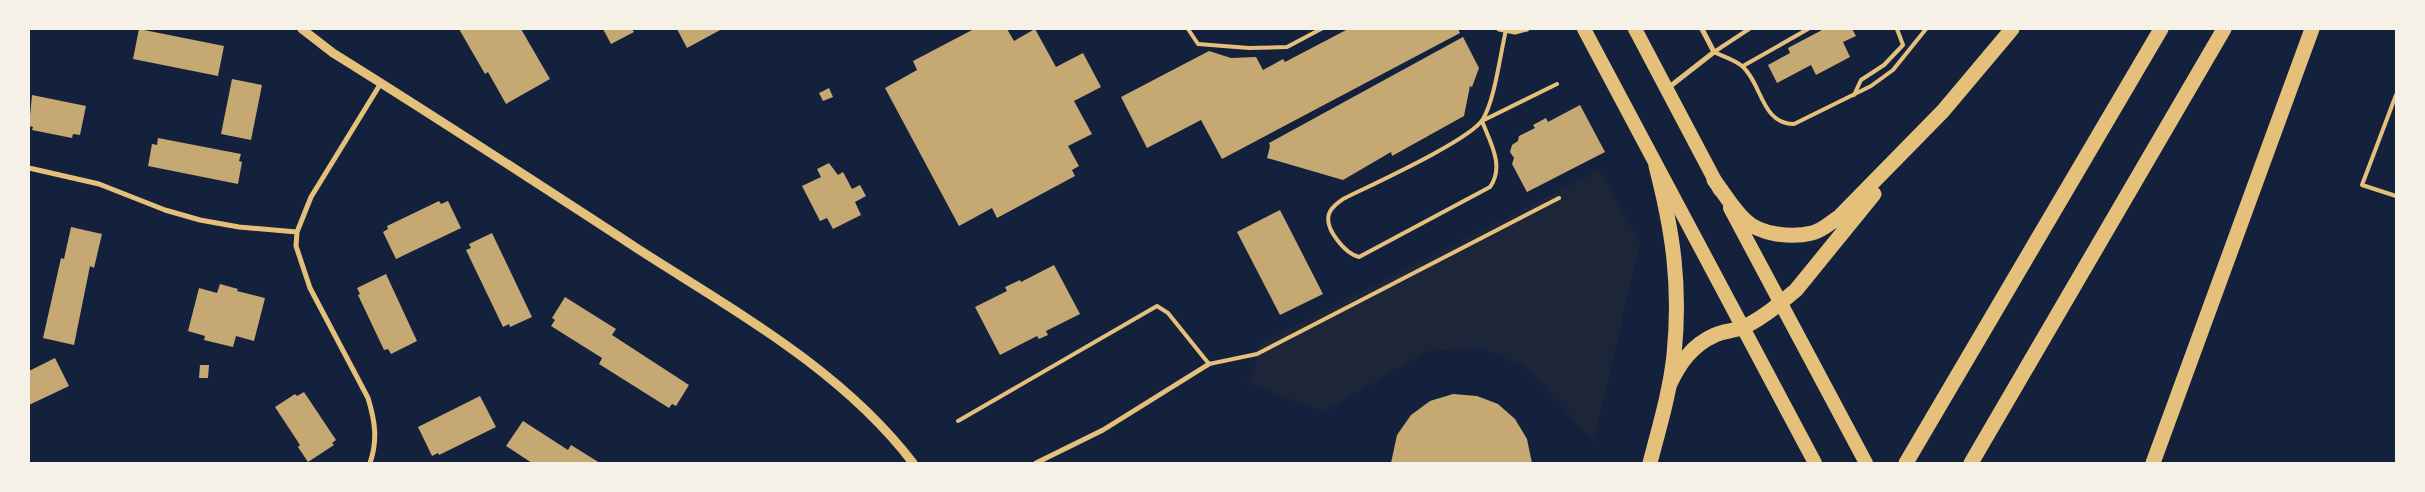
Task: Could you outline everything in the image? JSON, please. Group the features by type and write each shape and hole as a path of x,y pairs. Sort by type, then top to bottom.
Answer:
{"highway":[{"path":"1584,29 1815,463"},
{"path":"1635,29 1866,463"},
{"path":"1669,386 1679,365 1702,343 1715,335 1742,327 1780,303 1796,290 1926,129 2012,29"},
{"path":"1906,463 2161,29"},
{"path":"1970,463 2224,29"},
{"path":"2153,463 2312,29"},
{"path":"1714,180 1746,221 1757,228 1770,233 1812,233 1839,217 1926,129"},
{"path":"1650,463 1669,386 1676,324 1675,260 1668,213 1656,166"}],"street":[{"path":"302,29 333,53 711,296 825,372 860,403 888,432 913,463"},
{"path":"1499,29 1515,32 1527,29"},
{"path":"1667,89 1714,52 1702,29"},
{"path":"370,463 375,442 376,426 368,398 310,288 296,246 296,232 311,197 381,83"},
{"path":"29,168 99,184 165,210 200,220 239,227 296,232"},
{"path":"1036,463 1103,430 1209,364"}],"lane":[{"path":"1188,29 1198,44 1249,48 1287,47 1321,29"},
{"path":"1714,52 1749,29"},
{"path":"1743,66 1808,29"},
{"path":"1854,95 1861,80 1884,65 1903,45 1897,29"},
{"path":"1714,52 1743,66 1774,118 1784,124 1794,124 1871,86 1893,70 1926,29"},
{"path":"1506,30 1489,104 1482,121 1497,163 1496,178 1490,187 1360,257 1350,255 1342,248 1330,224 1328,215 1334,206 1343,199 1457,141 1482,121 1557,84"},
{"path":"2396,95 2362,185 2396,196"},
{"path":"958,421 1157,306 1168,313 1209,364 1257,354 1559,198"}],"shaded area":[{"path":"1599,170 1640,243 1594,441 1524,366 1482,348 1427,351 1323,412 1247,382 1256,365 1258,345"}],"building":[{"path":"139,29 224,46 218,76 133,59"},
{"path":"459,29 521,29 550,79 506,104 488,72 485,74"},
{"path":"603,29 632,29 634,32 611,44"},
{"path":"677,29 722,29 687,48"},
{"path":"974,29 1007,29 1014,41 1035,29 1056,67 1083,53 1101,87 1074,101 1092,134 1068,146 1079,166 1072,170 1075,176 997,218 992,208 959,226 885,88 917,70 913,61"},
{"path":"1348,29 1458,29 1460,33 1222,159 1201,120 1147,148 1121,97 1209,51 1231,58 1256,57 1263,70 1283,59 1285,62"},
{"path":"1824,29 1852,29 1856,36 1843,42 1850,57 1816,75 1811,65 1777,83 1768,65 1790,53 1788,48"},
{"path":"1463,37 1479,68 1472,87 1470,86 1464,116 1392,156 1391,152 1343,180 1267,158 1269,143"},
{"path":"232,79 262,85 251,140 221,134"},
{"path":"829,88 833,97 823,101 819,93"},
{"path":"32,95 86,106 80,135 73,134 72,138 32,130 33,127 29,126"},
{"path":"1580,105 1605,152 1527,192 1512,164 1514,158 1510,152 1512,145 1518,141 1519,136 1535,128 1533,125 1546,118 1548,122"},
{"path":"158,138 241,154 239,161 242,162 238,184 148,166 152,144 157,145"},
{"path":"829,163 838,175 843,172 852,189 860,185 866,196 855,202 861,215 833,229 827,218 820,221 802,186 821,177 817,169"},
{"path":"439,201 441,204 448,201 461,228 396,259 383,232 388,229 387,226"},
{"path":"1280,210 1323,294 1280,315 1237,232"},
{"path":"71,227 102,234 94,268 90,266 74,345 43,338 61,258 64,259"},
{"path":"492,233 532,317 510,327 509,324 503,327 466,250 471,248 469,244"},
{"path":"1054,265 1080,314 1046,331 1048,335 1039,339 1037,336 1000,355 975,307 1007,291 1005,287 1020,280 1021,282"},
{"path":"386,274 417,341 391,354 388,349 384,350 358,295 360,294 357,288"},
{"path":"220,284 238,289 237,291 265,298 254,341 236,336 233,347 204,340 205,336 188,331 199,288 217,293"},
{"path":"565,297 616,329 612,335 689,385 676,406 672,404 669,408 599,364 602,358 551,326 555,320 552,318"},
{"path":"55,358 69,386 29,405 29,371"},
{"path":"200,365 209,365 208,378 199,378"},
{"path":"304,392 336,440 332,443 334,445 308,462 298,447 300,445 275,407 295,394 297,396"},
{"path":"1453,394 1477,396 1498,404 1515,419 1527,439 1532,463 1391,463 1397,435 1411,415 1430,401"},
{"path":"480,396 496,427 439,455 438,453 432,456 418,427"},
{"path":"523,421 568,450 571,445 600,463 532,463 506,446"}]}
